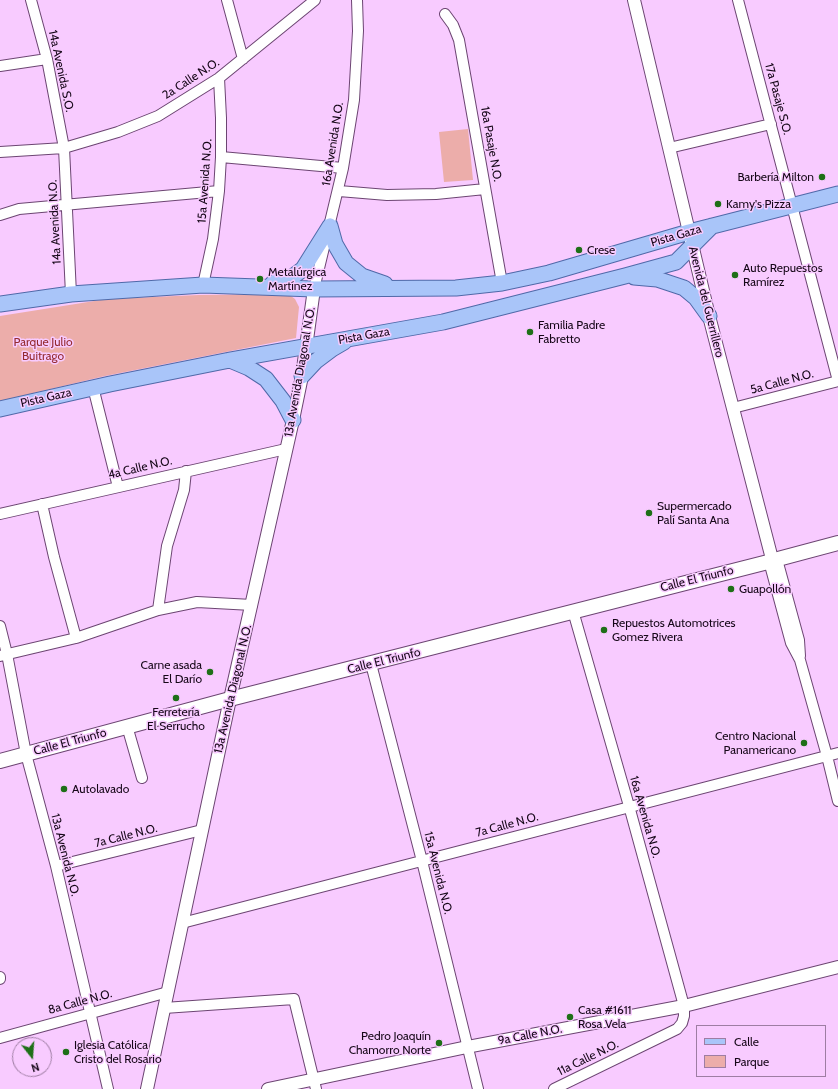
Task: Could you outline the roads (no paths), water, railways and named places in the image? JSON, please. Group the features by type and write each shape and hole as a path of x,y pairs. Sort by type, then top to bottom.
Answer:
{"main road":[{"path":"712,226 838,194"},
{"path":"258,287 285,280 300,272 330,226"},
{"path":"330,226 338,251 351,268 368,279 400,288"},
{"name":"Pista Gaza","path":"0,304 71,294 203,285 314,289 456,288 502,283 549,273 712,226"},
{"name":"Pista Gaza","path":"0,409 230,360 443,322 625,276 676,262 712,226"},
{"path":"625,276 657,279 684,288 696,298 709,316"},
{"path":"302,376 316,361 332,349 350,339"},
{"path":"230,360 249,368 266,379 283,400 293,420"},
{"name":"Calle El Triunfo","path":"0,761 230,699 838,544"}],"street":[{"name":"14a Avenida S.O.","path":"31,0 47,59 64,148"},
{"path":"227,0 243,59"},
{"name":"2a Calle N.O.","path":"0,152 64,148 118,132 158,116 219,78 314,0"},
{"name":"16a Avenida N.O.","path":"314,289 339,191 354,100 358,31 357,0"},
{"name":"Avenida del Guerrillero","path":"637,0 668,148 709,316 773,561 791,643 800,660 838,801"},
{"name":"17a Pasaje S.O.","path":"738,0 838,381"},
{"name":"16a Pasaje N.O.","path":"445,14 453,25 459,40 502,283"},
{"path":"0,66 47,59"},
{"name":"15a Avenida N.O.","path":"203,285 213,238 219,191 221,118 219,78"},
{"path":"668,148 771,124"},
{"name":"14a Avenida N.O.","path":"64,148 71,294"},
{"path":"221,157 343,168"},
{"path":"339,191 387,194 436,194 485,188"},
{"path":"0,214 20,209 219,191"},
{"name":"13a Avenida Diagonal N.O.","path":"147,1089 230,699 293,420 302,376 314,289"},
{"name":"5a Calle N.O.","path":"733,408 838,381"},
{"path":"94,388 118,487"},
{"name":"4a Calle N.O.","path":"0,514 286,449"},
{"path":"158,610 167,546 184,490 186,471"},
{"path":"42,504 54,557 76,638"},
{"path":"4,655 76,638 158,610 197,602 252,605"},
{"name":"16a Avenida N.O.","path":"573,611 684,1006 682,1023 677,1029"},
{"name":"13a Avenida N.O.","path":"0,626 4,655 26,754 56,866 108,1089"},
{"name":"15a Avenida N.O.","path":"371,664 422,861 478,1089"},
{"path":"127,726 142,778"},
{"name":"7a Calle N.O.","path":"182,923 838,753"},
{"name":"7a Calle N.O.","path":"56,866 202,830"},
{"name":"9a Calle N.O.","path":"268,1089 315,1084 468,1047 684,1006 838,967"},
{"name":"8a Calle N.O.","path":"0,1038 168,992"},
{"path":"164,1008 294,999 315,1084"},
{"name":"11a Calle N.O.","path":"554,1089 677,1029"}],"place":[{"name":"Barbería Milton","path":"822,177"},
{"name":"Kamy's Pizza","path":"718,204"},
{"name":"Crese","path":"579,250"},
{"name":"Auto Repuestos Ramírez","path":"735,275"},
{"name":"Metalúrgica Martínez","path":"260,279"},
{"name":"Familia Padre Fabretto","path":"530,332"},
{"name":"Supermercado Palí Santa Ana","path":"649,513"},
{"name":"Guapollón","path":"731,589"},
{"name":"Repuestos Automotrices Gomez Rivera","path":"604,630"},
{"name":"Carne asada El Darío","path":"210,672"},
{"name":"Ferretería El Serrucho","path":"176,698"},
{"name":"Centro Nacional Panamericano","path":"804,743"},
{"name":"Autolavado","path":"64,789"},
{"name":"Casa #1611 Rosa Vela","path":"570,1017"},
{"name":"Pedro Joaquín Chamorro Norte","path":"439,1043"},
{"name":"Iglesia Católica Cristo del Rosario","path":"66,1052"}],"park label":[{"name":"Parque Julio Buitrago","path":"43,349"}]}
